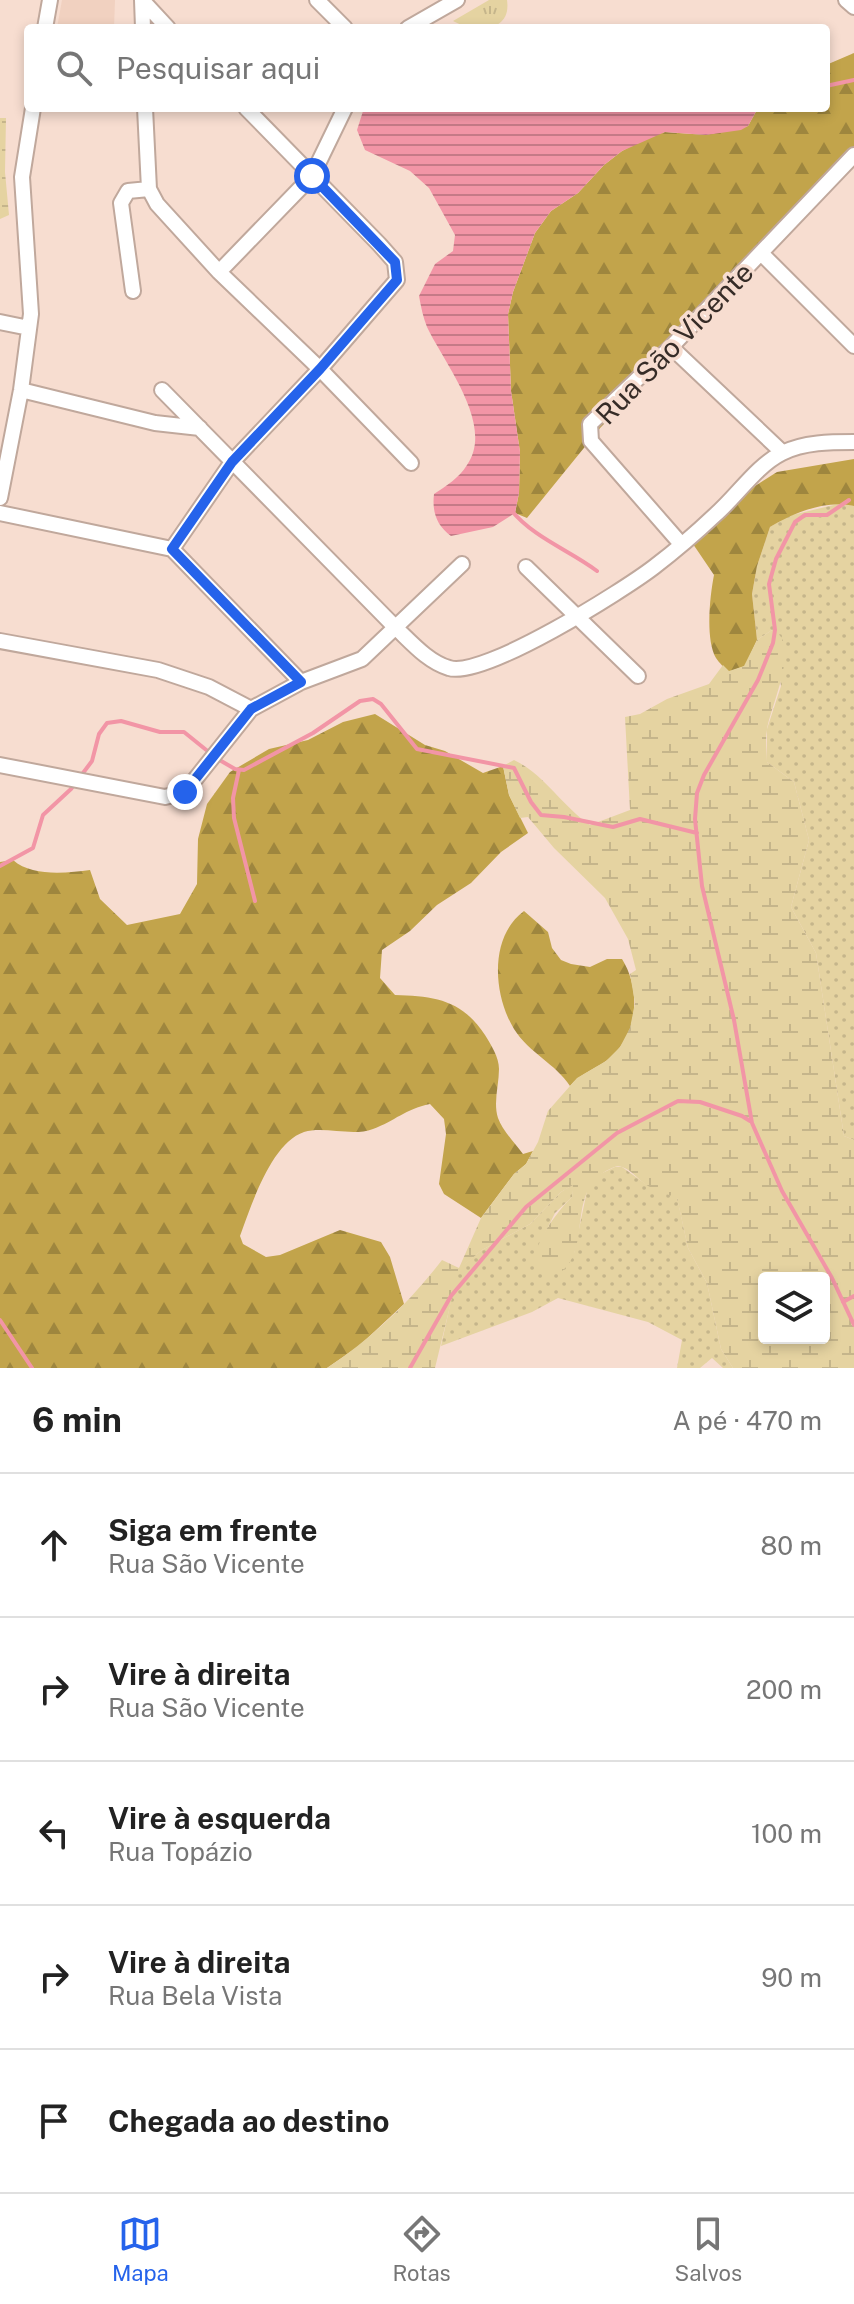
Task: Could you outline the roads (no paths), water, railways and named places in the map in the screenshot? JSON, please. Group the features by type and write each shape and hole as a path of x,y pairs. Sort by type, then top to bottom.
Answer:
{"street":[{"path":"46,24 50,0"},
{"path":"142,0 143,24"},
{"path":"142,0 164,24"},
{"path":"317,0 341,24"},
{"path":"415,24 457,0"},
{"path":"846,0 854,7"},
{"path":"0,498 5,442 21,390 31,314 22,177 32,112"},
{"path":"145,112 149,189 157,204 219,272 320,369 411,463"},
{"path":"172,549 232,462 320,369 397,280 395,262 250,112"},
{"path":"219,272 312,176 343,112"},
{"name":"Rua São Vicente","path":"681,544 591,441 590,424 671,347 852,161"},
{"path":"133,291 121,203 128,191 149,189"},
{"path":"761,253 854,346"},
{"path":"0,322 29,328"},
{"path":"671,347 782,452"},
{"path":"21,390 155,423 200,428"},
{"path":"162,390 396,628 423,653 447,668 461,670 494,659 577,616 654,567 782,452 821,442 854,442"},
{"path":"0,513 172,549 301,682"},
{"path":"0,765 165,797 185,792 251,709 301,682 362,659 462,564"},
{"path":"526,567 638,676"},
{"path":"0,641 158,670 209,687 251,709"}],"waterway":[{"path":"830,85 854,80"},
{"path":"849,500 827,515 805,515 795,522 776,559 769,584 775,630 773,643 758,680 704,775 697,793 695,819 702,886 734,1020 752,1123 782,1191 832,1278 854,1325"},
{"path":"511,510 541,536 597,571"},
{"path":"216,758 235,769 244,770 313,733 360,701 373,699 381,704 417,749 514,768 541,815 613,827 640,819 697,833"},
{"path":"0,866 33,848 43,815 71,789 92,761 99,734 107,723 121,721 160,732 184,732 210,753"},
{"path":"239,770 233,798 234,818 255,901"},
{"path":"410,1368 451,1296 526,1207 617,1133 678,1101 700,1102 750,1121"},
{"path":"843,1302 854,1296"},
{"path":"0,1320 32,1368"}]}
